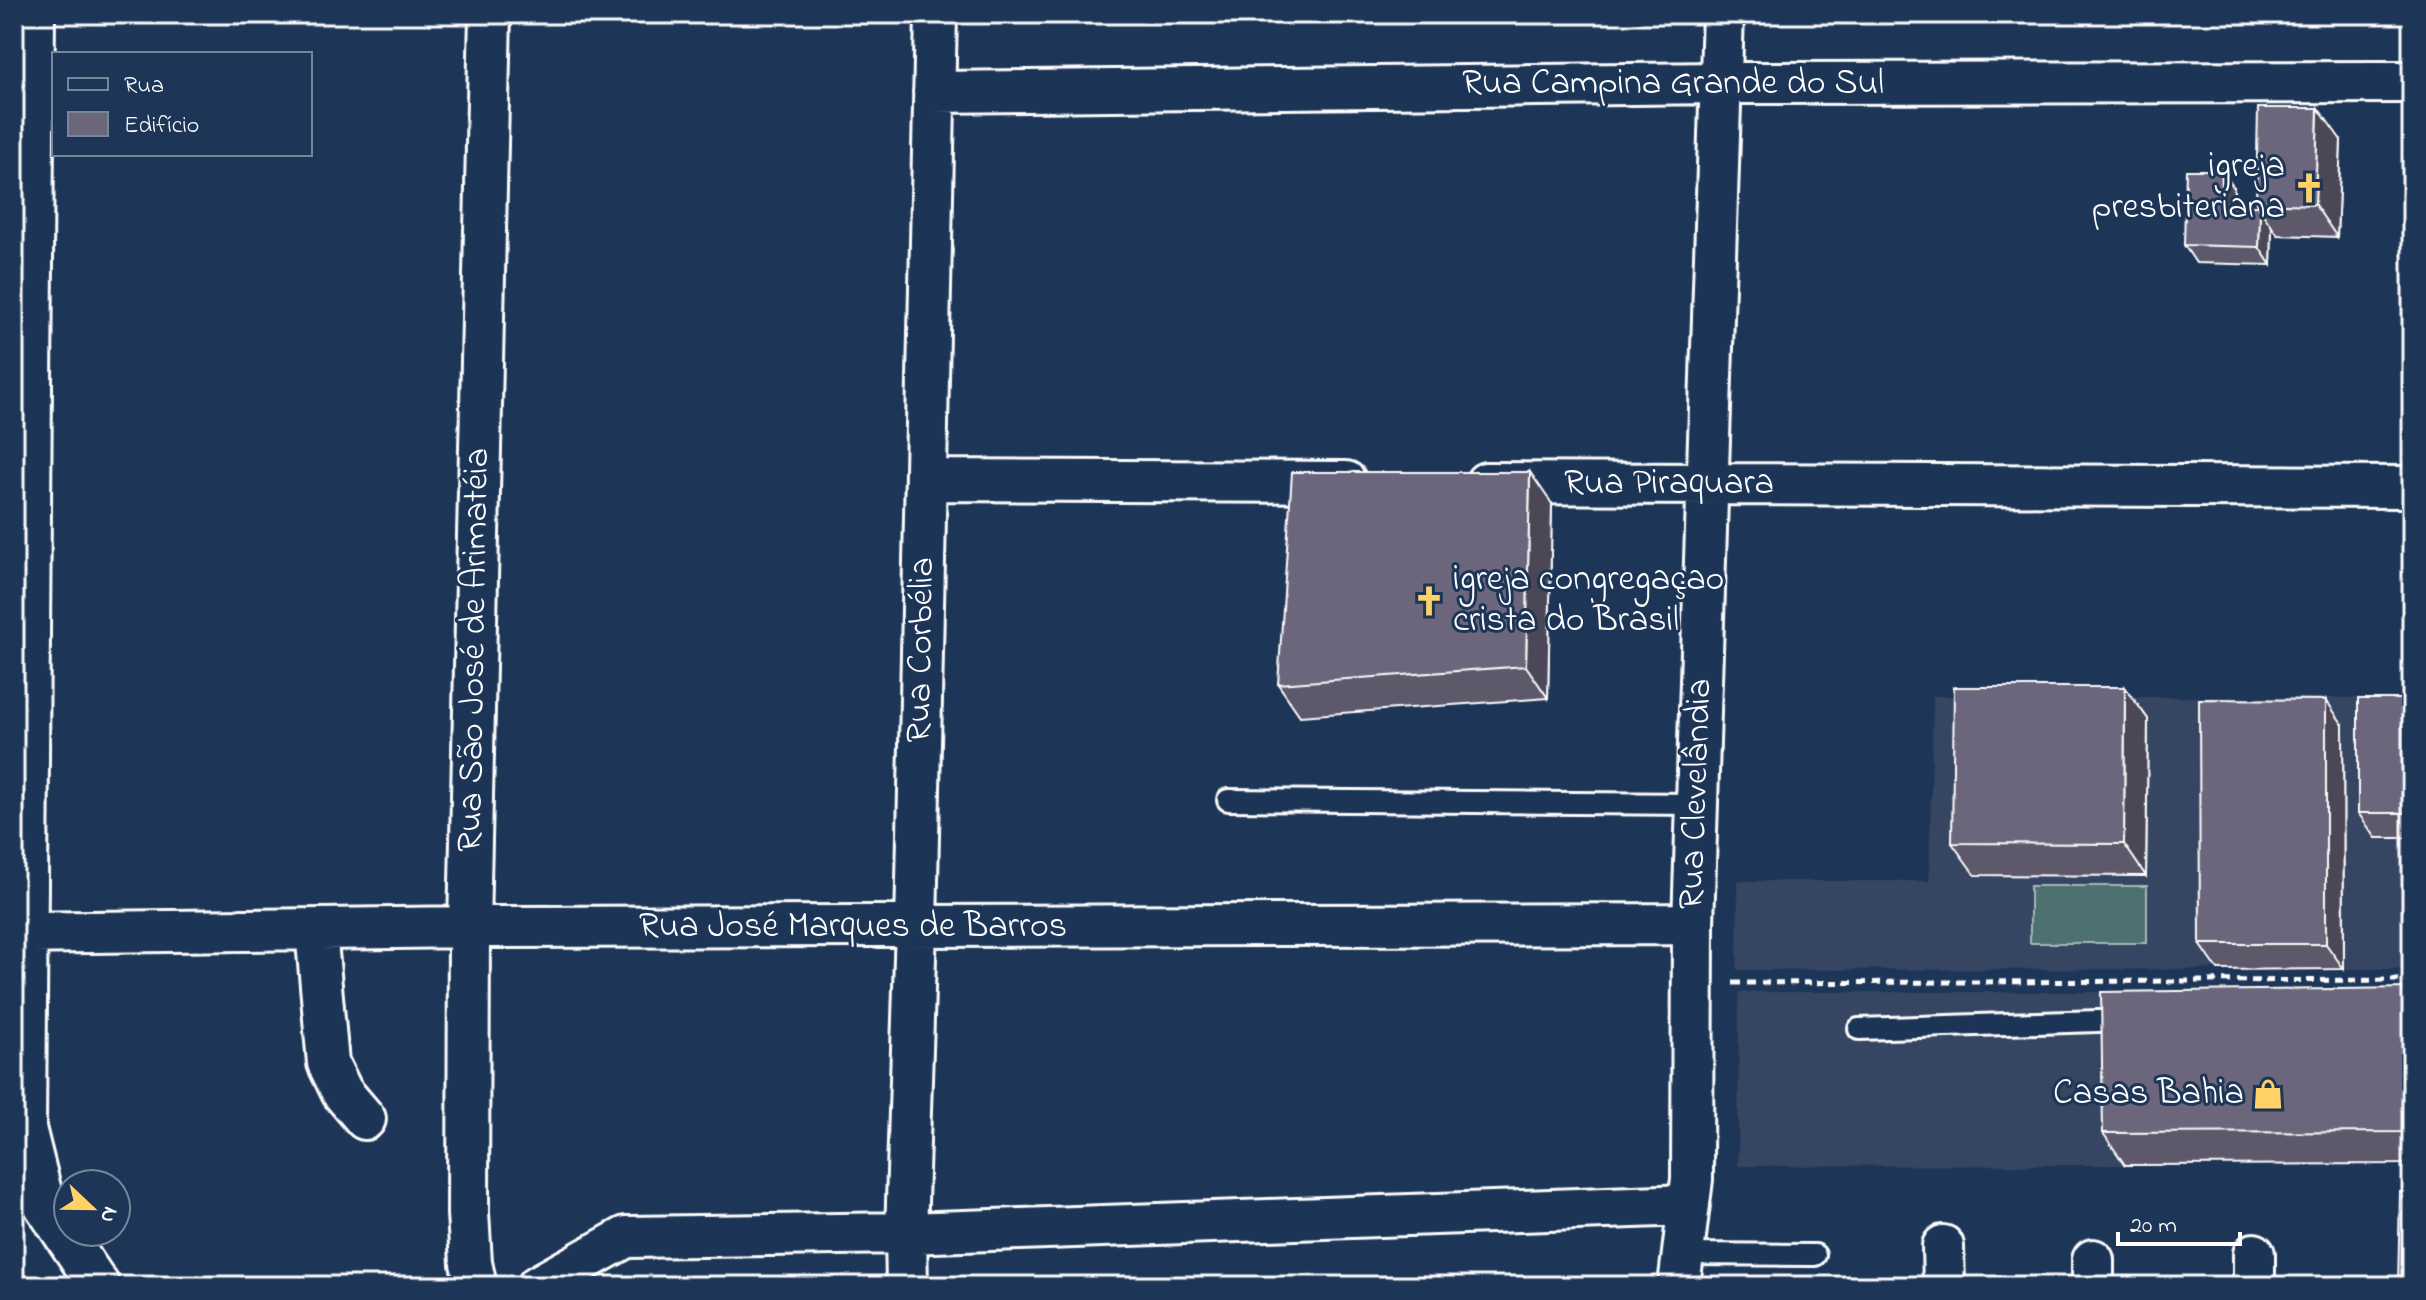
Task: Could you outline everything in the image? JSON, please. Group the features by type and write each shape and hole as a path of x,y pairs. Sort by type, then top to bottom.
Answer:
{"street":[{"path":"34,14 20,933 25,1128 44,1204 99,1286"},
{"name":"Rua São José de Arimatéia","path":"476,1286 471,1263 468,1213 469,927 490,14"},
{"name":"Rua Corbélia","path":"907,1286 936,14"},
{"name":"Rua Clevelândia","path":"1681,1270 1692,1179 1693,924 1723,14"},
{"name":"Rua Campina Grande do Sul","path":"934,92 1721,83 2412,82"},
{"path":"926,480 1388,482"},
{"name":"Rua Piraquara","path":"1452,483 2412,487"},
{"name":"Rua José Marques de Barros","path":"20,933 469,927 1693,924"},
{"path":"316,930 328,1063 342,1092 365,1119"},
{"path":"538,1286 626,1237 906,1233 1689,1205"},
{"path":"1943,1246 1944,1286"}],"lane":[{"path":"1228,800 1697,804"},
{"path":"1859,1029 2144,1020"},
{"path":"1681,1270 1815,1255"}],"path":[{"path":"1693,983 2412,980"}],"shaded area":[{"path":"1933,696 2412,698 2412,969 1737,970 1738,881 1929,881"},
{"path":"1739,992 2119,992 2125,1165 1738,1166"}],"green space":[{"path":"2030,886 2147,886 2147,943 2030,943"}],"building":[{"path":"2258,108 2318,108 2315,205 2256,203"},
{"path":"2186,170 2222,170 2221,206 2258,206 2259,247 2184,245"},
{"name":"igreja congregaçao crista do Brasil","path":"1292,472 1530,472 1526,666 1278,684"},
{"path":"1954,687 2125,687 2124,844 1952,843"},
{"path":"2199,699 2326,700 2326,944 2200,944"},
{"path":"2358,699 2412,699 2412,813 2358,813"},
{"name":"Casas Bahia","path":"2412,988 2412,1132 2103,1133 2101,992"},
{"path":"2400,1192 2412,1192 2412,1286 2398,1286"}],"place":[{"name":"igreja presbiteriana","path":"2309,188"},
{"name":"igreja congregaçao crista do Brasil","path":"1429,601"},
{"name":"Casas Bahia","path":"2268,1094"}]}
